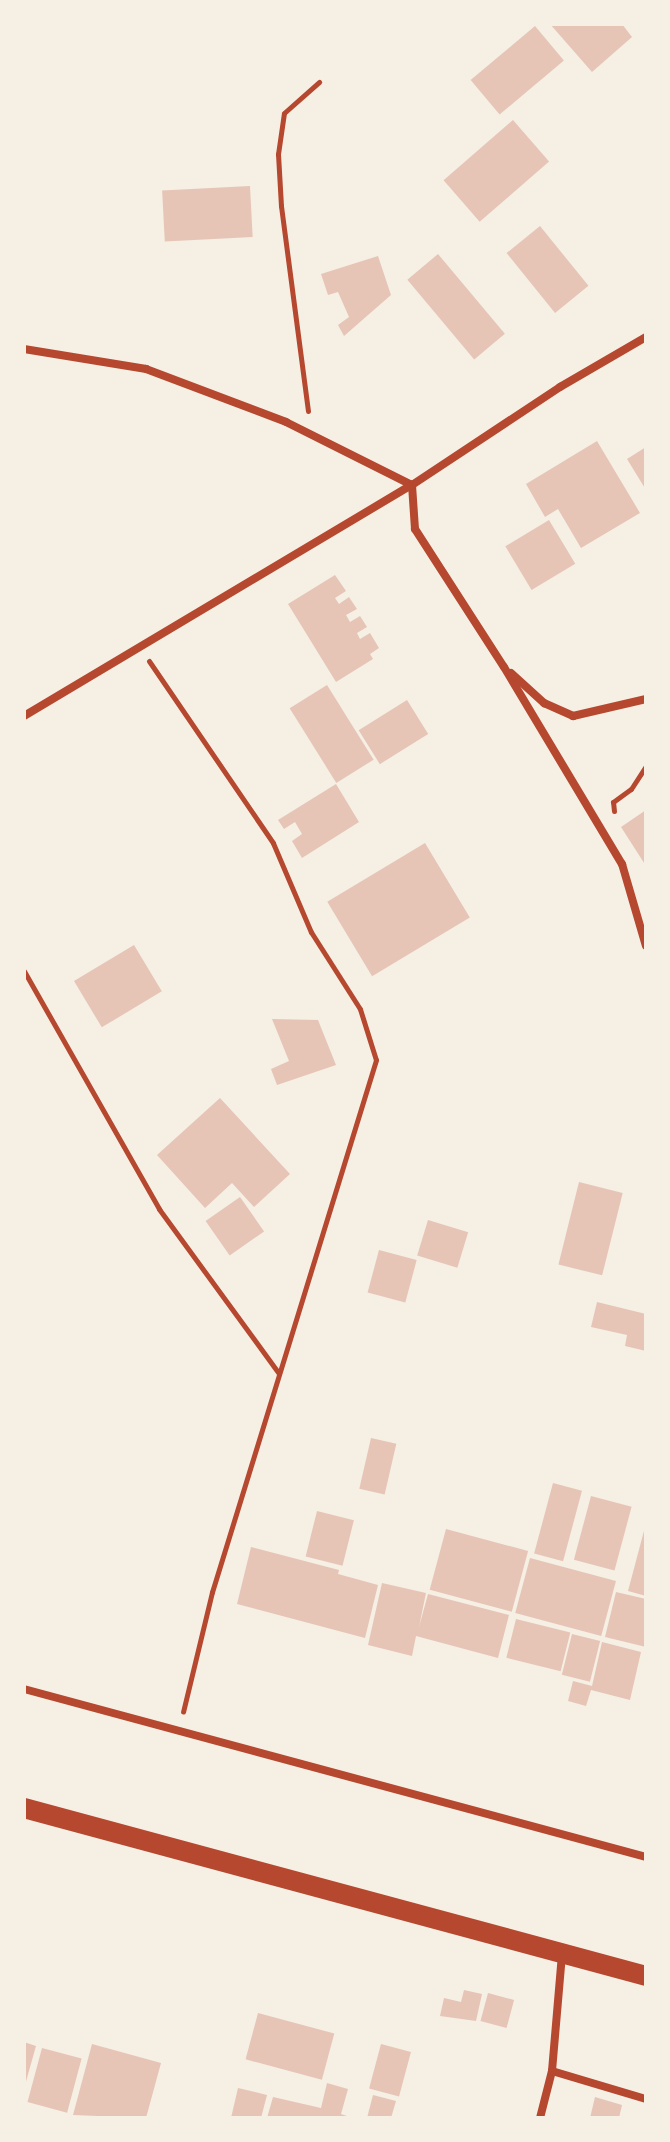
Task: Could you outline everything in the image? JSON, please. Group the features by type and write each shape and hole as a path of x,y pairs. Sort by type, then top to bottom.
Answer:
{"main road":[{"path":"24,1808 646,1976"}],"street":[{"path":"24,716 412,485 560,387 646,337"},
{"path":"24,349 146,369 286,422 412,485"},
{"path":"412,485 415,529 504,667 622,864 646,946"},
{"path":"504,667 544,703 573,716 646,699"},
{"path":"24,1689 646,1857"},
{"path":"540,2118 552,2071 562,1955"},
{"path":"552,2071 646,2099"}],"path":[{"path":"312,436 281,206 278,154 284,113 319,82"},
{"path":"139,647 273,843 311,932 360,1009 376,1060 212,1592 179,1729"},
{"path":"615,818 613,802 631,789 646,766"},
{"path":"24,971 159,1209 279,1372"}],"building":[{"path":"550,24 622,24 632,37 592,72"},
{"path":"535,26 564,60 500,114 471,80"},
{"path":"513,120 549,162 480,222 444,180"},
{"path":"250,186 253,237 165,242 162,191"},
{"path":"540,226 588,286 555,313 507,253"},
{"path":"438,254 505,334 474,359 407,280"},
{"path":"378,256 391,295 344,336 338,325 349,317 338,292 328,295 321,274"},
{"path":"597,441 640,513 581,548 558,509 545,517 526,484"},
{"path":"646,447 646,490 627,459"},
{"path":"549,520 575,564 532,590 505,546"},
{"path":"335,575 346,591 335,598 339,604 349,597 357,609 346,615 350,622 360,616 367,627 357,633 360,639 370,633 379,648 370,654 373,659 336,682 288,604"},
{"path":"327,685 374,760 336,783 290,708"},
{"path":"407,700 428,734 380,764 359,730"},
{"path":"336,784 359,822 302,858 292,841 302,834 295,822 284,829 278,820"},
{"path":"646,810 646,866 621,827"},
{"path":"425,843 470,918 372,976 327,902"},
{"path":"134,945 162,991 102,1027 74,981"},
{"path":"272,1019 318,1020 336,1065 277,1085 271,1069 289,1061"},
{"path":"220,1098 290,1174 254,1207 232,1183 205,1208 157,1155"},
{"path":"579,1182 623,1193 602,1275 558,1264"},
{"path":"240,1197 264,1231 230,1255 206,1221"},
{"path":"428,1220 468,1232 457,1268 417,1255"},
{"path":"379,1250 417,1260 405,1303 368,1293"},
{"path":"597,1302 646,1314 646,1351 625,1346 627,1335 591,1327"},
{"path":"371,1438 396,1444 385,1495 359,1489"},
{"path":"553,1483 582,1491 563,1561 534,1554"},
{"path":"591,1496 632,1507 614,1571 574,1560"},
{"path":"317,1511 354,1520 343,1566 306,1557"},
{"path":"646,1527 646,1596 628,1591"},
{"path":"446,1529 528,1551 512,1612 430,1590"},
{"path":"251,1547 339,1570 338,1574 378,1585 365,1638 237,1604"},
{"path":"530,1558 616,1581 601,1636 515,1613"},
{"path":"382,1583 426,1593 419,1627 428,1594 509,1615 498,1658 416,1636 412,1656 368,1645"},
{"path":"616,1592 646,1599 646,1647 605,1637"},
{"path":"516,1619 570,1633 561,1671 506,1658"},
{"path":"572,1634 600,1641 590,1682 562,1675"},
{"path":"602,1642 641,1652 630,1700 591,1690 586,1706 568,1701 573,1681 592,1686"},
{"path":"464,1990 482,1994 476,2021 440,2016 444,1998 461,2002"},
{"path":"488,1993 514,2000 507,2028 480,2021"},
{"path":"258,2013 334,2033 322,2080 246,2059"},
{"path":"24,2042 36,2046 25,2085 24,2085"},
{"path":"92,2044 161,2063 146,2118 73,2115"},
{"path":"381,2044 411,2052 399,2096 369,2088"},
{"path":"42,2048 82,2059 67,2113 28,2102"},
{"path":"327,2083 348,2089 341,2114 353,2118 267,2118 273,2097 321,2108"},
{"path":"238,2088 267,2095 261,2118 231,2118"},
{"path":"373,2095 396,2101 391,2118 367,2118"},
{"path":"595,2097 622,2105 619,2118 590,2118"}]}
